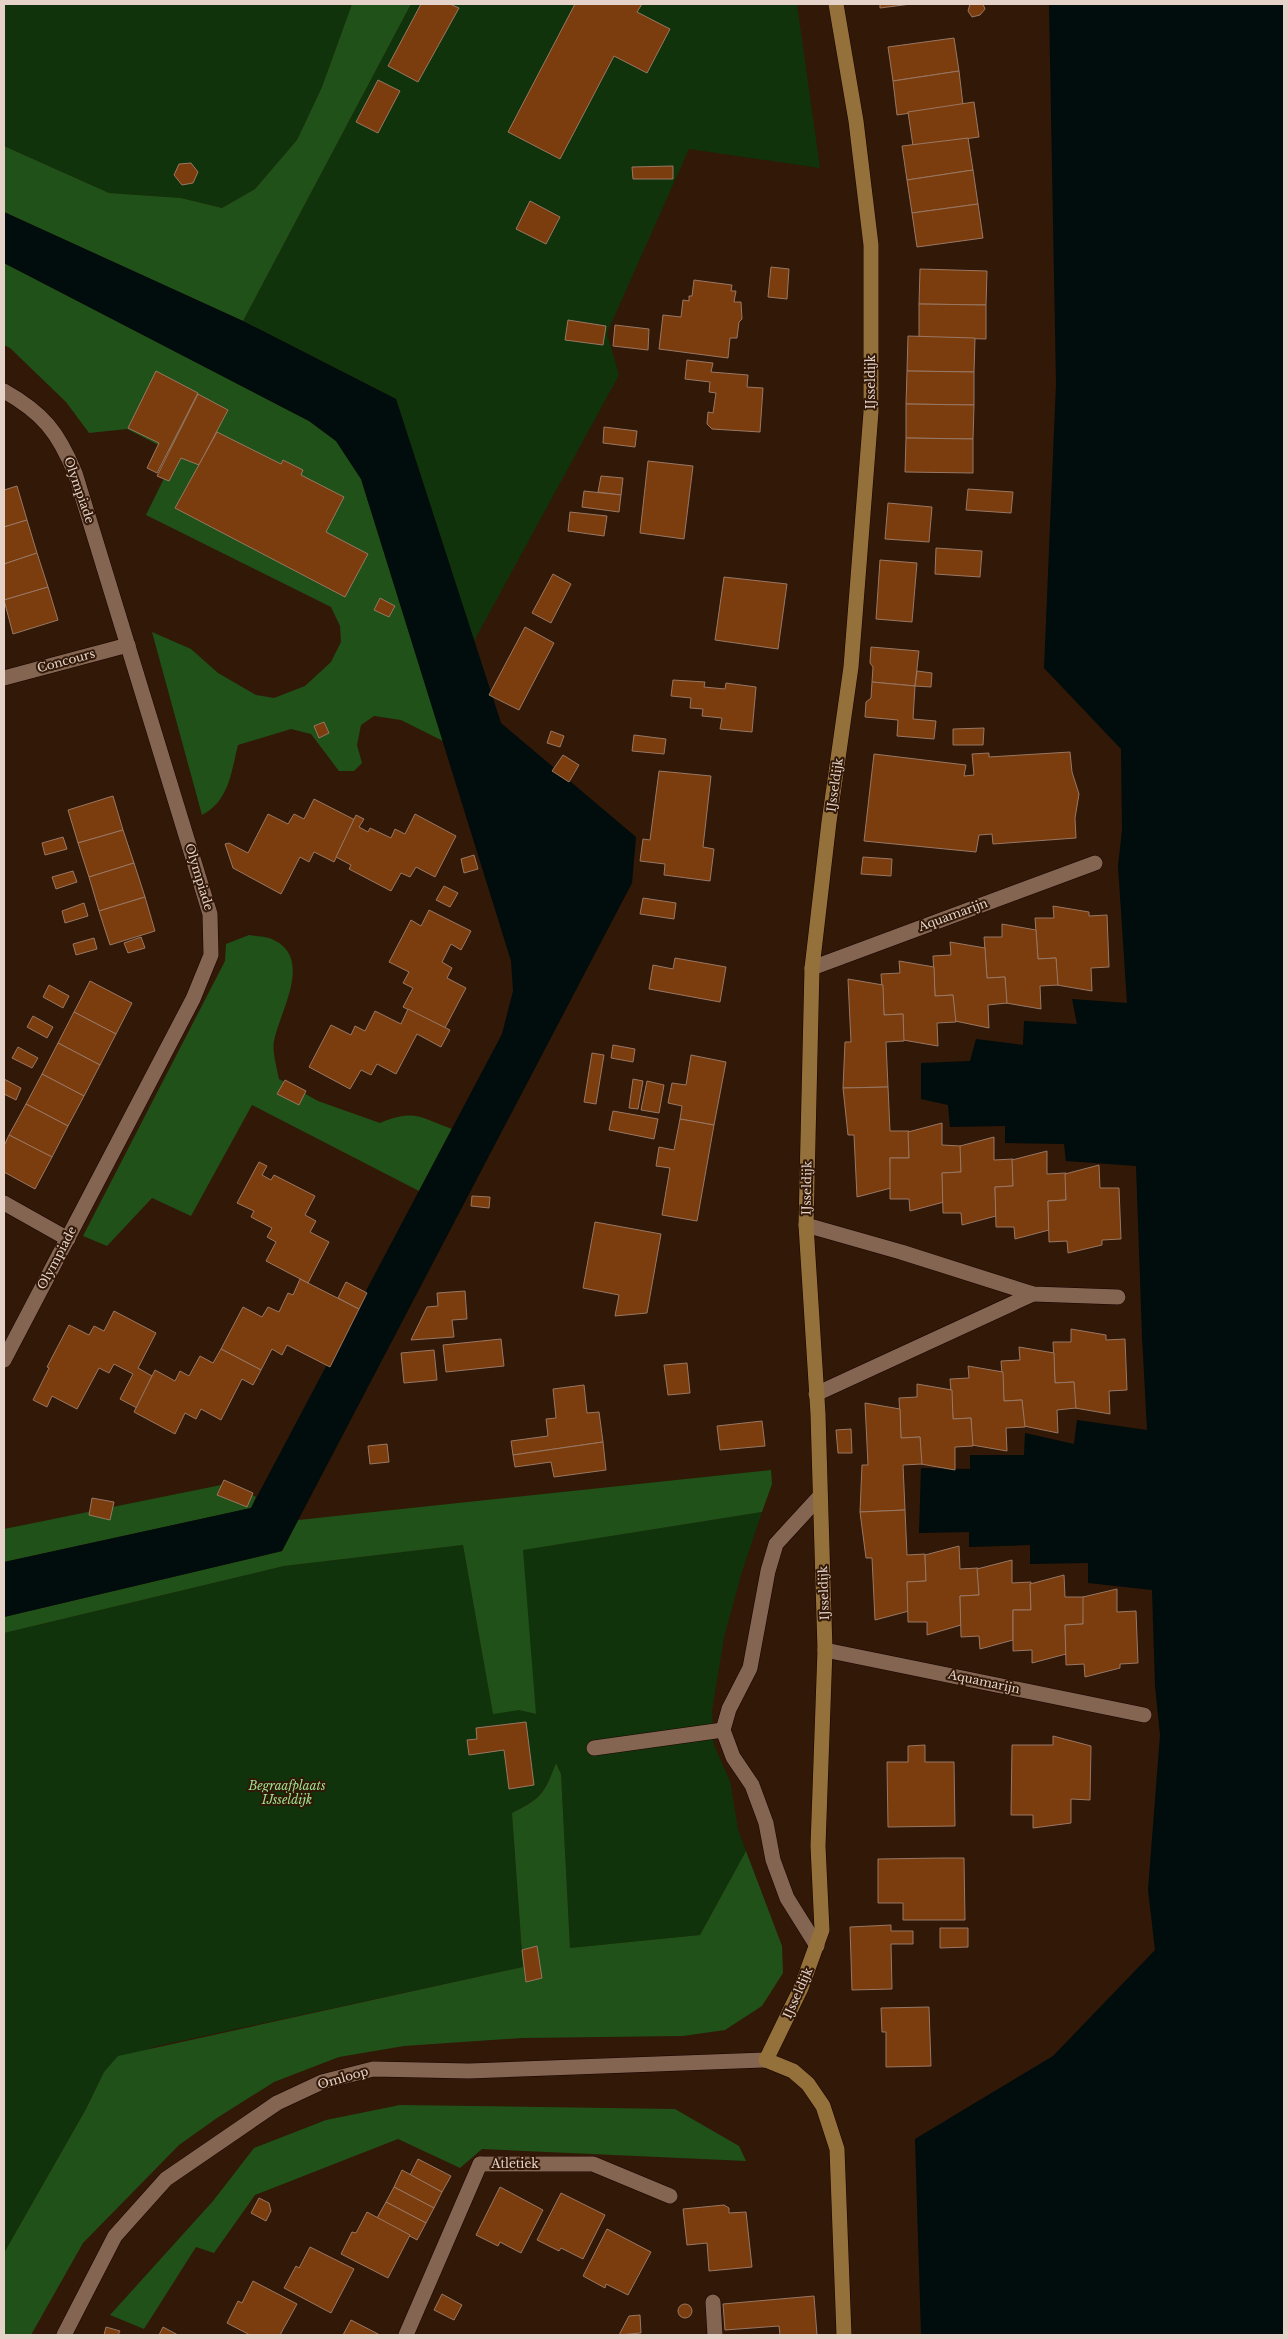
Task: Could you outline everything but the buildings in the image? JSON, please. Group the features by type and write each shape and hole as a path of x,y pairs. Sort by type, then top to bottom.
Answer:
{"street":[{"name":"IJsseldijk","path":"766,2060 802,1988 822,1930 818,1846 825,1650 816,1394 806,1225 812,968 829,822 852,667 871,412 871,245 856,120 836,4"},
{"name":"Olympiade","path":"4,391 48,423 63,446 75,473 210,914 212,955 193,999 4,1360"},
{"name":"Concours","path":"4,678 128,645"},
{"name":"Aquamarijn","path":"812,968 1095,862"},
{"path":"4,1203 68,1239"},
{"path":"806,1225 900,1252 1033,1294 1118,1297"},
{"path":"816,1394 1033,1294"},
{"path":"817,1946 787,1898 774,1860 766,1823 752,1785 733,1757 723,1730 729,1709 750,1668 768,1571 776,1544 820,1496"},
{"name":"Aquamarijn","path":"825,1650 1144,1715"},
{"path":"594,1748 723,1730"},
{"path":"766,2060 793,2071 808,2084 823,2106 837,2150 844,2335"},
{"name":"Omloop","path":"64,2335 115,2236 166,2179 277,2102 322,2082 373,2069 470,2071 766,2060"},
{"name":"Atletiek","path":"406,2335 480,2164 593,2164 670,2196"},
{"path":"713,2302 715,2335"}],"green space":[{"path":"4,4 352,4 322,87 297,140 255,189 222,208 181,198 109,193 4,146"},
{"path":"352,4 411,4 243,321 4,212 4,146 109,193 181,198 222,208 255,189 297,140 322,87"},
{"path":"411,4 797,4 820,168 689,149 607,333 619,375 474,641 396,399 243,321"},
{"path":"4,263 309,421 336,441 361,479 443,741 401,720 374,716 361,725 357,745 362,763 354,771 339,771 311,734 291,729 238,745 228,785 218,802 202,815 152,632 191,649 218,673 256,695 274,698 305,686 331,662 341,642 340,626 331,607 146,515 176,454 127,429 89,433 66,402 10,348 4,345"},
{"path":"249,935 269,938 283,946 290,957 293,970 287,999 274,1041 274,1055 279,1079 318,1101 380,1123 401,1116 416,1116 452,1129 419,1191 252,1105 191,1216 152,1198 107,1246 83,1236 225,961 226,944"},
{"path":"771,1470 772,1484 762,1512 523,1550 536,1714 519,1710 493,1714 463,1545 284,1566 4,1633 4,1617 282,1551 298,1520"},
{"path":"231,1483 256,1497 251,1508 4,1562 4,1529"},
{"name":"Begraafplaats IJsseldijk","path":"762,1512 741,1575 724,1638 712,1711 714,1745 730,1781 738,1829 746,1851 700,1935 570,1948 561,1774 556,1763 548,1782 536,1799 512,1813 523,1967 153,2047 104,2072 86,2109 4,2253 4,1633 284,1566 463,1545 493,1713 519,1710 535,1714 522,1550"},
{"path":"556,1763 561,1774 570,1948 700,1935 746,1851 782,1946 783,1973 762,2006 725,2030 683,2036 522,2038 404,2046 339,2057 274,2082 217,2118 179,2145 83,2243 31,2335 4,2335 4,2253 86,2109 104,2072 118,2056 523,1967 512,1813 541,1794"},
{"path":"400,2105 675,2109 739,2146 746,2161 482,2149 460,2168 398,2139 255,2195 214,2253 196,2247 144,2329 110,2315 213,2201 254,2148 326,2120"}],"shaded area":[{"path":"1049,4 1284,4 1284,2335 921,2335 915,2139 1053,2056 1155,1950 1148,1890 1160,1735 1155,1686 1152,1590 1088,1583 1088,1563 1030,1564 1030,1545 969,1547 969,1532 919,1533 921,1468 970,1469 970,1455 1024,1455 1025,1433 1074,1444 1077,1420 1147,1430 1136,1166 1066,1161 1064,1144 1005,1143 1005,1126 950,1127 948,1105 921,1099 921,1063 970,1061 976,1039 1023,1045 1024,1021 1077,1024 1072,999 1127,1003 1118,866 1122,830 1121,749 1044,668 1056,384"},
{"path":"4,212 243,321 396,399 501,723 636,837 632,883 282,1551 4,1617 4,1562 251,1508 502,1034 513,991 511,961 361,479 336,441 309,421 4,263"}]}
